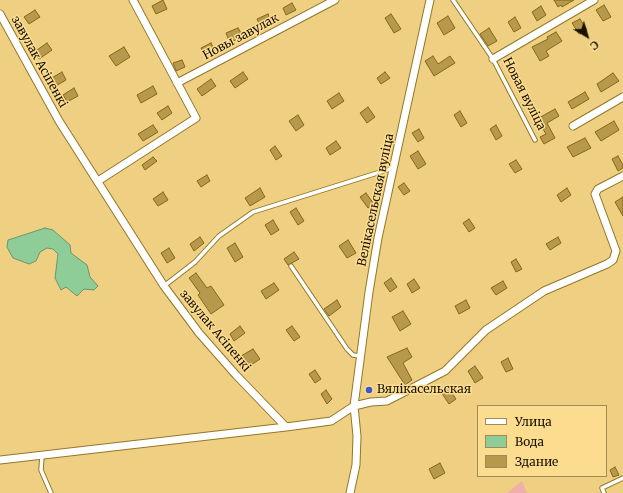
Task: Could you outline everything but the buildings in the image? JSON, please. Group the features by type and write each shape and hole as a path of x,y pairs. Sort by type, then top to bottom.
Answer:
{"street":[{"name":"Новы завулак","path":"177,83 335,0"},
{"name":"Велікасельская вуліца","path":"350,493 356,465 357,436 354,406 378,238 430,0"},
{"name":"Новая вуліца","path":"493,58 594,0"},
{"path":"98,181 196,118 135,1"},
{"name":"завулак Асіпенкі","path":"0,14 59,121 164,286 199,333 236,375 286,427"},
{"path":"573,126 623,97"},
{"path":"0,460 331,421 354,406 371,402 387,401 445,371 486,330 544,291 613,260 616,251 595,194 598,189 622,178"}],"lane":[{"name":"Новая вуліца","path":"453,0 493,58 535,140"},
{"path":"164,286 195,262 219,236 253,212 394,167"},
{"path":"290,266 348,349 353,355 362,356"},
{"path":"42,456 41,470 51,493"},
{"path":"604,493 602,488 623,478"}],"shaded area":[{"path":"522,481 527,493 507,493"}],"water":[{"path":"45,228 53,230 70,245 71,253 87,265 90,277 98,286 94,290 84,289 77,296 66,287 61,290 55,278 58,254 53,249 47,248 40,252 36,261 29,264 13,258 7,247 8,240"}],"place":[{"name":"Вялікасельская","path":"369,390"}]}
